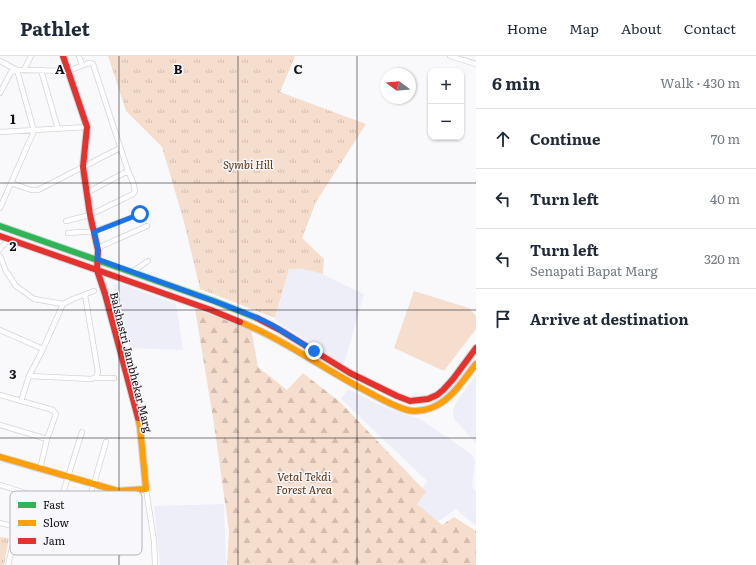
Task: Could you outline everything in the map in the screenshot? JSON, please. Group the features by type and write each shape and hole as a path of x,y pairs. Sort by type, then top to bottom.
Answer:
{"main road":[{"path":"64,56 87,127"},
{"name":"Balshastri Jambhekar Marg","path":"87,127 83,167 86,193 98,250 97,270 105,294 140,427 146,488"},
{"path":"0,226 230,307 272,325 350,373 410,401 428,399 437,395 453,379 476,348"},
{"path":"0,236 221,314 268,333 346,381 393,405 408,410 425,410 442,403 455,391 476,364"},
{"path":"0,457 109,490 118,491 146,488"}],"street":[{"path":"24,70 31,56"},
{"path":"79,56 82,65"},
{"path":"450,56 476,64"},
{"path":"0,62 16,70 34,130 0,208"},
{"path":"0,93 11,72 16,70 68,71 89,63 93,64 135,189 133,194 90,215 66,221"},
{"path":"41,70 58,129"},
{"path":"0,132 87,127"},
{"path":"11,183 31,190 38,190 120,148"},
{"path":"86,193 128,171"},
{"path":"68,234 94,232 140,214"},
{"path":"98,250 102,246 147,226"},
{"path":"0,249 1,246 10,239"},
{"path":"0,256 6,271 16,286 34,299 63,304 94,291"},
{"path":"132,272 148,261"},
{"path":"85,295 98,372 94,378"},
{"path":"21,401 29,376 63,304"},
{"path":"0,330 43,349"},
{"path":"29,376 114,378"},
{"path":"0,395 55,412 56,414 47,439 40,469"},
{"path":"0,425 47,439"},
{"path":"64,491 82,432"},
{"path":"91,491 106,442"},
{"path":"0,485 19,491"},
{"name":"Balshastri Jambhekar Marg","path":"146,488 154,541 154,565"},
{"path":"0,523 10,525"},
{"path":"8,565 10,555"}],"shaded area":[{"path":"289,269 303,269 322,274 364,294 344,364 275,320"},
{"path":"118,283 176,304 183,350 130,348 113,291 114,285"},
{"path":"476,375 476,443 454,419 453,411 455,404"},
{"path":"348,389 384,407 420,419 474,457 475,463 472,487 476,491 476,526 456,509 436,523 412,503 427,481 341,399"},
{"path":"224,504 226,565 160,565 154,506"}],"green space":[{"name":"Symbi Hill","path":"108,56 295,56 280,92 366,124 316,202 302,238 324,259 323,274 303,269 289,269 275,318 200,289 184,222 162,147 126,111"},
{"path":"414,291 469,308 476,316 476,329 444,371 394,348"},
{"name":"Vetal Tekdi Forest Area","path":"195,309 251,329 258,367 287,390 303,373 340,402 426,492 417,504 442,525 454,517 476,531 476,565 227,565 229,531 214,424"},
{"path":"0,537 9,538 4,565 0,565"}],"traffic: fast":[{"path":"0,226 214,301 257,318"}],"traffic: slow":[{"path":"240,322 273,337 382,400 410,411 419,411 438,405 451,395 476,364"},
{"path":"0,457 118,491 146,489 138,418"}],"traffic: jam":[{"path":"63,56 87,127 83,167 90,215 98,250 97,270 105,294 138,418"},
{"path":"0,236 211,310 240,322"},
{"path":"257,318 280,330 350,373 410,401 428,399 437,395 453,379 476,348"}],"route":[{"path":"140,214 94,232 98,250 97,259 262,320 314,351"}]}
